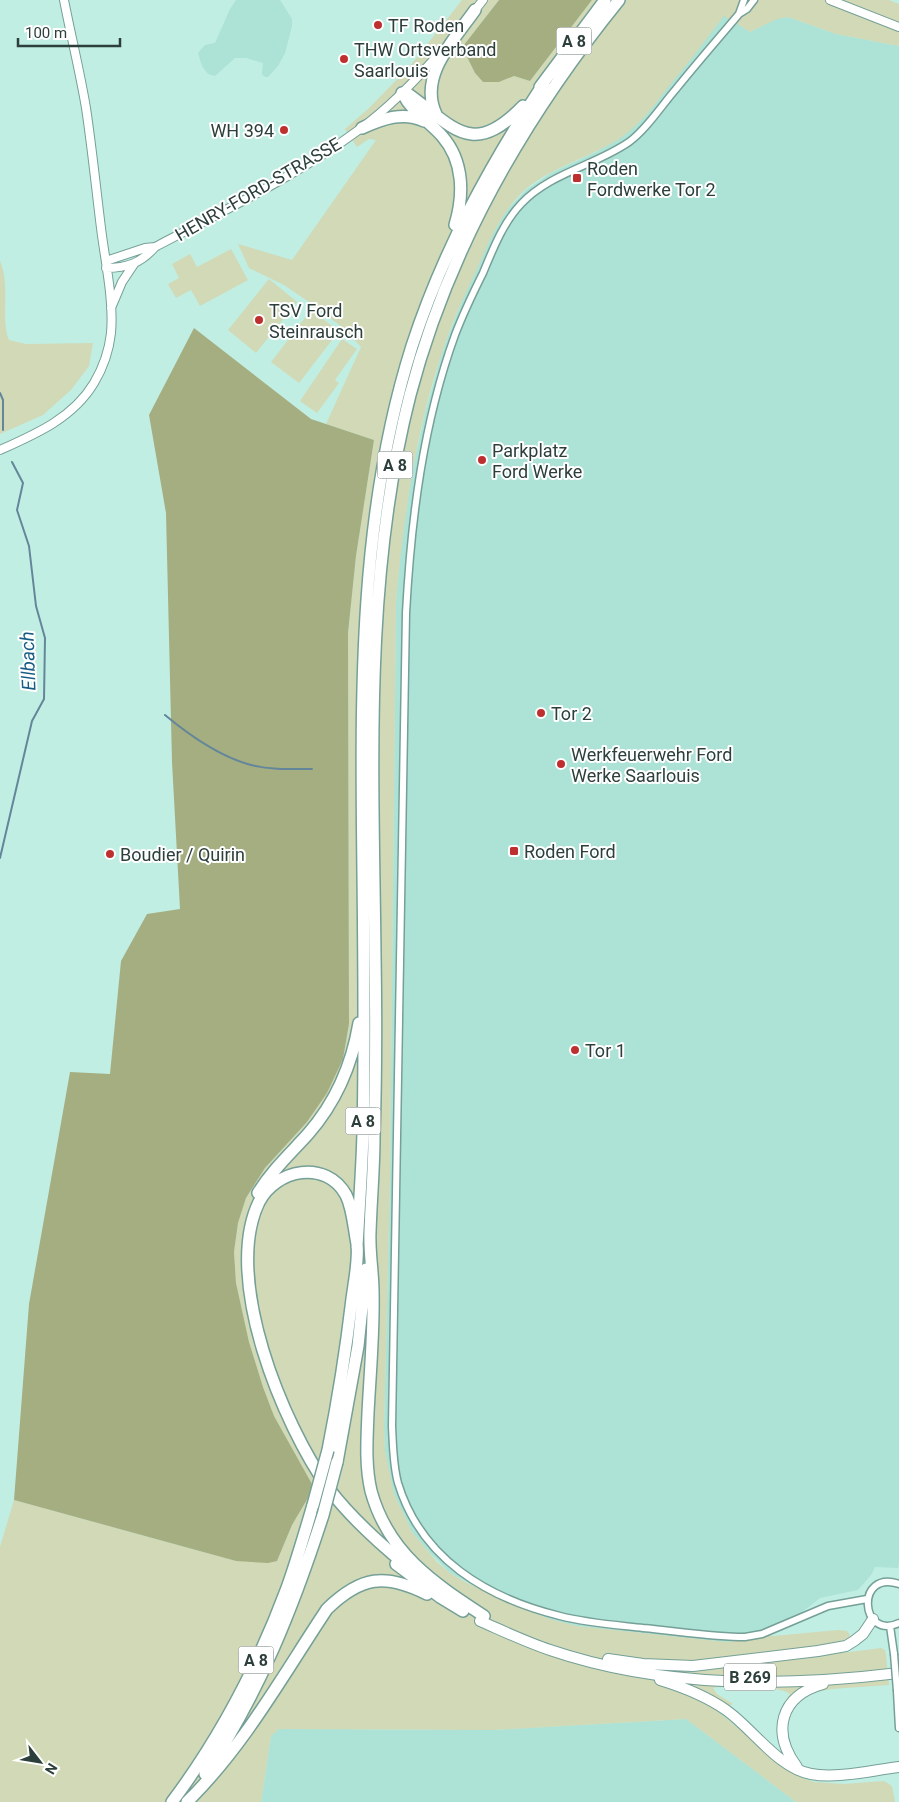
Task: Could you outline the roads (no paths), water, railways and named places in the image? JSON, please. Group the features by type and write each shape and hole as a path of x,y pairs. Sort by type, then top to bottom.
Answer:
{"highway":[{"name":"A 8","path":"172,1802 219,1731 252,1667 286,1589 314,1505 328,1450 347,1343 357,1247 363,1136 362,691 367,591 376,508 388,437 412,347 444,262 465,216 491,167 544,83 613,2"},
{"name":"A 8","path":"187,1802 228,1736 263,1672 297,1593 323,1515 336,1462 358,1346 372,1207 376,1049 372,753 375,639 382,550 394,469 412,390 435,316 455,265 476,220 525,133 613,2"},
{"path":"433,120 431,98 433,75 444,54 475,10"},
{"path":"362,128 384,118 400,116 433,120 460,132 482,134 494,130 507,122 544,83"},
{"path":"402,92 408,94 433,120 457,161 460,179 459,211 444,262"},
{"path":"364,994 351,1058 336,1094 326,1112 265,1181 254,1199 243,1236 242,1258 246,1296 261,1360 275,1401 297,1448 326,1494 352,1524 389,1558 440,1597 482,1618"},
{"path":"357,1247 350,1206 346,1195 339,1186 319,1174 309,1172 286,1176 267,1190 259,1202 249,1239 249,1276 251,1296 258,1327 274,1385 286,1414 314,1467 356,1520 392,1554 430,1584 482,1618"},
{"path":"369,1235 373,1292 366,1453 368,1474 378,1513 389,1533 413,1564 482,1618"},
{"path":"187,1802 211,1777 232,1750 327,1609 340,1596 352,1588 370,1582 397,1581 482,1618"}],"main road":[{"name":"B 269","path":"482,1618 600,1661 670,1672 730,1676 793,1677 899,1672"},
{"path":"600,1661 692,1666 818,1651 846,1646 863,1634 872,1619"},
{"path":"600,1661 641,1672 696,1679 758,1681 850,1679"},
{"path":"600,1661 672,1684 702,1696 726,1710 779,1758 802,1771 821,1775 899,1767"},
{"path":"802,1771 791,1758 784,1743 782,1724 788,1707 801,1692 811,1687 850,1679 899,1672"}],"street":[{"path":"0,450 40,431 73,409 86,394 101,370 111,332 111,310 106,264 85,106 64,0"},
{"name":"HENRY-FORD-STRASSE","path":"106,264 145,248 155,247 306,165 362,128 402,92 438,55 483,0"},
{"path":"754,0 739,14 630,142 546,184 528,197 514,211 501,233 461,319 447,360 436,402 416,502 406,613 392,1426 398,1482 413,1518 432,1547 469,1578 493,1591 538,1610 601,1623 745,1637 762,1634 828,1606 868,1598"},
{"path":"830,0 899,27"},
{"path":"739,14 744,1"},
{"name":"HENRY-FORD-STRASSE","path":"106,264 126,267 148,256 155,247"},
{"path":"111,310 122,282 134,264"},
{"path":"899,1584 893,1582 882,1583 873,1589 868,1598 868,1609 872,1619 878,1623 890,1626 899,1623"},
{"path":"890,1626 894,1654 899,1728"}],"waterway":[{"name":"Ellbach","path":"0,393 3,400 3,430"},
{"name":"Ellbach","path":"0,858 32,721 44,699 45,638 36,606 29,546 17,510 23,483 12,462"},
{"path":"165,715 184,730 228,757 266,768 312,769"}],"place":[{"name":"TF Roden","path":"378,25"},
{"name":"THW Ortsverband Saarlouis","path":"344,59"},
{"name":"WH 394","path":"284,130"},
{"name":"Roden Fordwerke Tor 2","path":"577,178"},
{"name":"TSV Ford Steinrausch","path":"259,320"},
{"name":"Parkplatz Ford Werke","path":"482,460"},
{"name":"Tor 2","path":"541,713"},
{"name":"Werkfeuerwehr Ford Werke Saarlouis","path":"561,764"},
{"name":"Roden Ford","path":"514,851"},
{"name":"Boudier / Quirin","path":"110,854"},
{"name":"Tor 1","path":"575,1050"}]}
